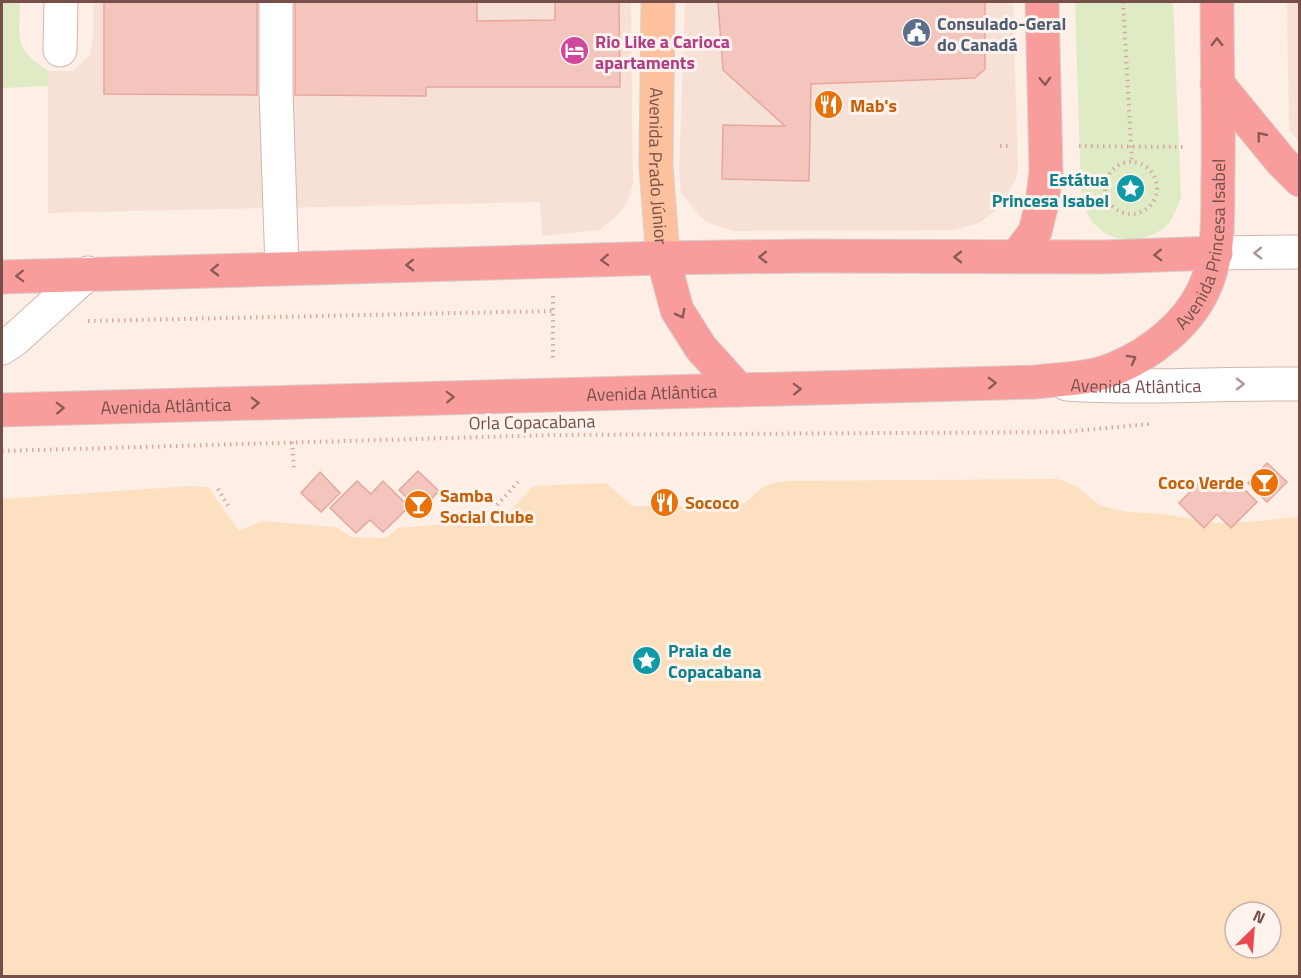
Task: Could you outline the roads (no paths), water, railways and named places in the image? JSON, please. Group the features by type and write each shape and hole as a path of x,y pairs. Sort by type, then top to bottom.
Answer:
{"highway":[{"path":"1017,256 1028,243 1037,222 1046,172 1042,2"},
{"name":"Avenida Princesa Isabel","path":"1035,382 1093,375 1116,368 1167,336 1188,315 1203,292 1216,253 1217,2"},
{"path":"1217,83 1299,180"},
{"path":"2,276 663,258 1102,257 1216,253"},
{"path":"663,258 677,310 701,348 739,390"},
{"name":"Avenida Atlântica","path":"2,410 1035,382"}],"main road":[{"name":"Avenida Prado Júnior","path":"658,2 656,166 663,258"}],"street":[{"path":"60,50 61,2"},
{"path":"276,2 276,92 282,268"},
{"path":"1216,253 1299,252"},
{"path":"2,348 14,340 88,273"},
{"name":"Avenida Atlântica","path":"1035,382 1117,387 1234,383 1299,384"}],"place":[{"name":"Consulado-Geral do Canadá","path":"916,33"},
{"name":"Rio Like a Carioca apartaments","path":"574,51"},
{"name":"Mab's","path":"829,105"},
{"name":"Estátua Princesa Isabel","path":"1130,189"},
{"name":"Coco Verde","path":"1265,482"},
{"name":"Sococo","path":"664,502"},
{"name":"Samba Social Clube","path":"419,505"},
{"name":"Praia de Copacabana","path":"647,660"}]}
